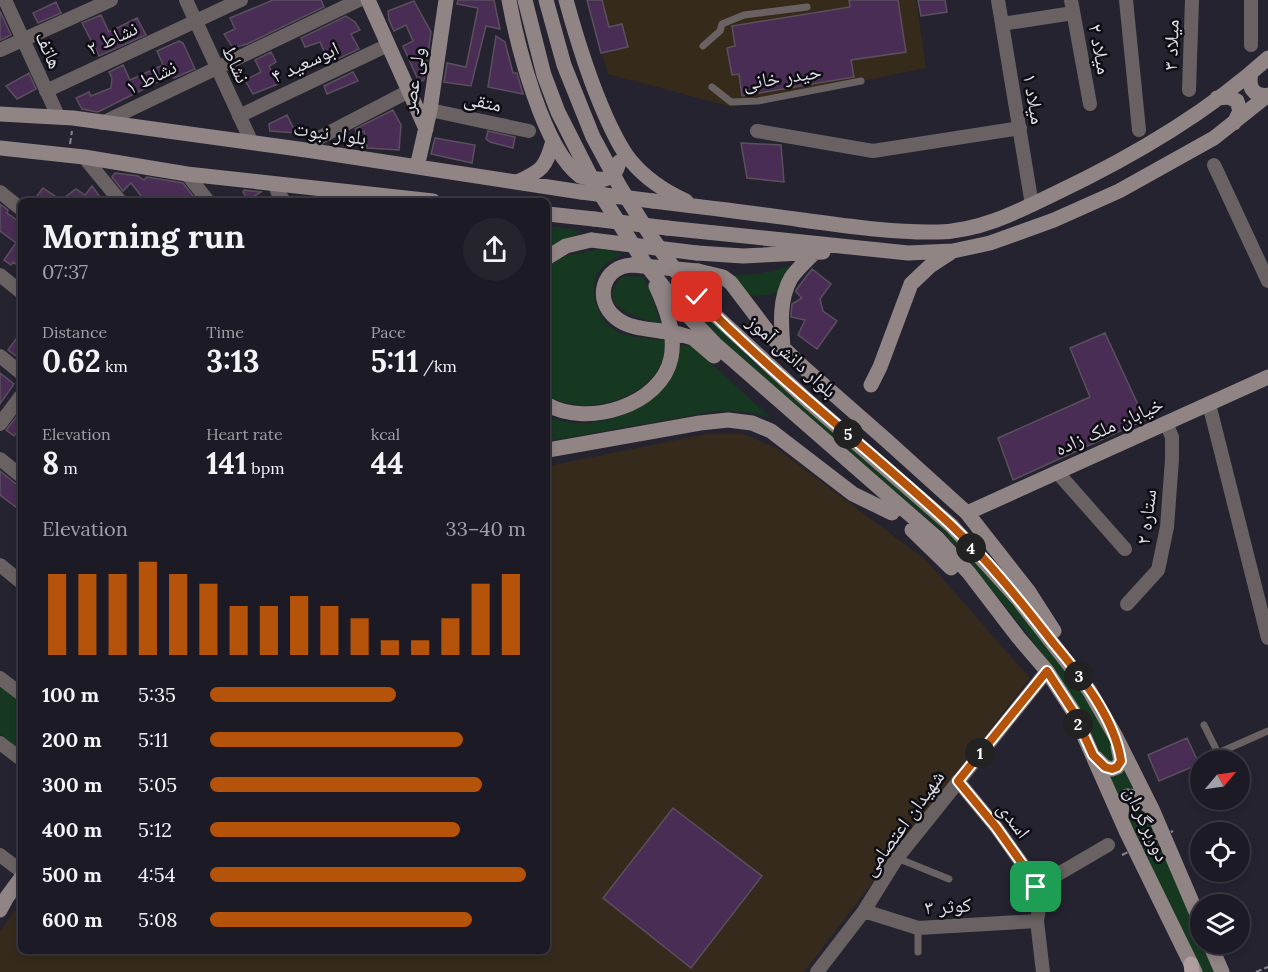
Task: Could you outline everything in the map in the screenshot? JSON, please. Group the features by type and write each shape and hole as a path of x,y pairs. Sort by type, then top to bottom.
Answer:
{"main road":[{"path":"368,0 426,129"},
{"name":"ولی عصر","path":"417,167 430,110 446,0"},
{"path":"509,0 528,76 553,141 566,164 580,176 597,180 609,178 617,171 620,162 617,142"},
{"path":"525,0 544,75 558,112 576,150 638,263 657,288 669,322 672,351 665,374 650,391 618,409 580,414 559,411 550,406"},
{"name":"بلوار دانش آموز","path":"546,0 564,65 593,137 620,187 652,238 684,282 716,316 766,362 952,526 1018,598 1068,661"},
{"path":"566,0 595,92 617,142 648,179 672,195 697,206"},
{"name":"بلوار نبوت","path":"0,114 65,117 313,151 581,192 850,227 940,232 984,225 1106,170 1190,119 1268,58"},
{"path":"1251,73 1249,81 1251,90 1257,95 1267,96"},
{"path":"550,214 908,254 953,251 990,243 1054,220 1119,191 1214,138 1267,96"},
{"path":"1217,98 1229,97 1237,101 1240,111 1234,123"},
{"path":"517,182 537,173 544,167 553,141"},
{"path":"0,148 77,156 188,174 391,198"},
{"path":"550,256 567,246 591,240 697,253 743,256 814,253 849,248"},
{"path":"871,385 911,284 930,266 953,251"},
{"path":"783,347 781,322 783,296 792,277 814,253"},
{"path":"638,263 716,345 938,539 969,573 1018,637"},
{"path":"1018,637 924,540 698,342 679,334 626,324 615,318 607,309 603,294 604,281 617,268 638,263 723,277 772,337 967,513 1029,592 1050,623 1068,661 1089,690 1116,737 1152,809 1190,898"},
{"name":"خیابان ملک زاده","path":"967,513 1268,377"},
{"path":"550,450 700,423 728,420 752,423 771,431 853,494 892,513"},
{"name":"دوربرگردان","path":"1018,637 1047,671 1073,711 1120,818 1192,969"},
{"path":"1093,755 1105,767 1112,769 1117,767 1121,761 1116,737"},
{"path":"1120,818 1122,801 1127,796 1136,797 1152,809"},
{"path":"2,903 18,882"},
{"path":"1214,954 1222,972"}],"street":[{"name":"هاتف","path":"5,0 46,90 65,117"},
{"path":"0,50 111,0"},
{"name":"نشاط","path":"186,0 252,143"},
{"name":"نشاط ۲","path":"46,90 241,0"},
{"name":"نشاط ۱","path":"102,123 358,0"},
{"name":"میلاد ۱","path":"998,0 1032,205"},
{"path":"1126,0 1139,130"},
{"name":"میلاد ۳","path":"1189,90 1192,0"},
{"path":"1251,0 1251,45"},
{"path":"1002,24 1072,6"},
{"name":"میلاد ۲","path":"1072,6 1090,104"},
{"name":"ابوسعید ۴","path":"239,116 388,45"},
{"path":"313,151 317,139 409,91"},
{"name":"متقی","path":"430,110 529,131"},
{"path":"757,131 873,151 1020,128"},
{"path":"77,156 117,198"},
{"path":"1214,165 1268,281"},
{"path":"188,174 206,198"},
{"path":"0,192 18,207"},
{"path":"0,275 18,290"},
{"path":"0,356 18,371"},
{"path":"0,424 18,400"},
{"path":"1209,404 1268,638"},
{"name":"ستاره ۲","path":"1127,604 1158,570 1167,527 1172,459 1172,437 1166,423"},
{"path":"0,459 18,474"},
{"path":"1057,472 1125,549"},
{"path":"0,565 18,580"},
{"name":"شهیدان اعتصامی","path":"817,972 864,911 897,858 1047,671"},
{"path":"0,678 18,692"},
{"path":"0,743 18,757"},
{"name":"اسدی","path":"958,781 996,827 1033,879 1040,902 1037,921 1043,972"},
{"path":"1036,887 1108,845"},
{"path":"0,855 18,869"},
{"name":"کوثر ۳","path":"864,911 918,928 1037,921"}],"lane":[{"path":"702,46 720,31 722,24 744,15 807,7"},
{"name":"حیدر خانی","path":"712,87 731,102 758,101 861,81"},
{"path":"1204,725 1218,753 1268,731"},
{"path":"897,858 949,879"},
{"path":"918,928 918,952"}],"path":[{"path":"65,117 77,156"},
{"path":"1122,855 1173,831"},
{"path":"1256,972 1268,967"}],"shaded area":[{"path":"587,0 916,0 926,68 732,107 608,74"},
{"path":"706,434 744,434 776,448 926,560 1030,678 804,972 0,972 0,931 18,907 18,954 550,954 550,466"}],"green space":[{"path":"550,226 581,231 550,249"},
{"path":"601,249 623,254 606,264 597,276 594,291 598,309 605,321 616,331 666,341 663,360 653,376 622,398 584,405 565,403 550,397 550,265 565,256"},
{"path":"790,266 778,292 769,295 755,296 745,292 729,275 759,274"},
{"path":"623,276 643,277 650,290 661,324 630,314 615,303 612,296"},
{"path":"681,286 701,310 754,363 863,454 950,532 1028,621 1087,698 1116,752 1113,763 1107,761 1101,753 1079,708 1056,672 1023,628 944,533 749,367 696,314 675,289"},
{"path":"685,345 693,347 772,419 745,412 717,411 550,441 550,416 562,421 577,423 611,419 642,406 656,396 672,377 680,347"},
{"path":"0,686 18,700 18,748 0,734"},
{"path":"1124,766 1142,796 1119,799 1105,776 1116,776"},
{"path":"1134,803 1147,812 1190,911 1190,954 1208,954 1216,972 1197,972 1128,818 1128,807"}],"building":[{"path":"273,0 321,0 324,7 247,44 233,48 224,34 235,29 230,18"},
{"path":"458,0 494,0 500,29 486,26 471,86 444,82 447,63 466,67 478,8 457,4"},
{"path":"587,0 602,0 609,27 622,24 628,47 601,53"},
{"path":"849,0 898,0 906,52 851,60 854,77 742,96 739,74 732,75 727,48 735,46 732,26 850,7"},
{"path":"918,0 945,0 947,12 921,16"},
{"path":"414,1 431,32 424,80 419,82 403,46 413,41 406,25 394,31 388,11"},
{"path":"56,2 61,13 38,23 33,13"},
{"path":"0,11 11,35 1,40 0,39"},
{"path":"101,15 109,32 137,18 146,35 99,56 82,23"},
{"path":"346,16 355,22 360,30 351,34 359,49 329,63 320,42 305,47 301,38"},
{"path":"496,36 505,42 513,73 517,73 523,94 488,87"},
{"path":"179,41 183,43 195,69 174,78 172,75 98,112 82,109 76,98 89,92 91,96 111,88 112,78 109,72 123,65 130,80 163,65 157,51"},
{"path":"271,52 276,62 269,66 278,84 253,94 245,80 261,72 255,60"},
{"path":"353,72 358,81 327,94 324,86"},
{"path":"29,73 36,89 17,99 6,86"},
{"path":"393,110 401,125 399,150 367,148 364,131 357,135 355,129"},
{"path":"287,115 296,133 270,131 269,124"},
{"path":"488,131 515,137 513,148 490,142 486,139"},
{"path":"435,138 475,145 472,163 431,154"},
{"path":"741,143 781,145 784,182 747,178"},
{"path":"115,173 138,176 144,180 147,177 183,183 195,198 143,198 131,183 123,191 112,177"},
{"path":"92,186 101,198 64,198 76,189 85,195"},
{"path":"43,188 58,198 35,198"},
{"path":"244,190 261,192 247,198"},
{"path":"0,204 18,221 18,266 13,262 11,265 4,260 16,243 0,231"},
{"path":"812,269 831,284 820,299 823,311 837,321 817,349 798,335 805,320 791,317 792,304 802,298 796,290"},
{"path":"1105,333 1145,420 1013,480 998,438 1090,397 1070,348"},
{"path":"18,336 18,354 16,356 8,350"},
{"path":"0,373 14,384 0,404"},
{"path":"18,415 18,431 14,436 6,430"},
{"path":"0,471 18,484 18,509 0,495"},
{"path":"1187,738 1193,750 1190,750 1190,768 1159,781 1148,755"},
{"path":"673,808 762,876 691,968 603,898"}],"route":[{"path":"697,297 808,400 952,526 1018,598 1089,690 1116,737 1121,761 1117,767 1112,769 1105,767 1093,755 1073,711 1047,671 958,781 996,827 1033,879 1036,887"}]}
